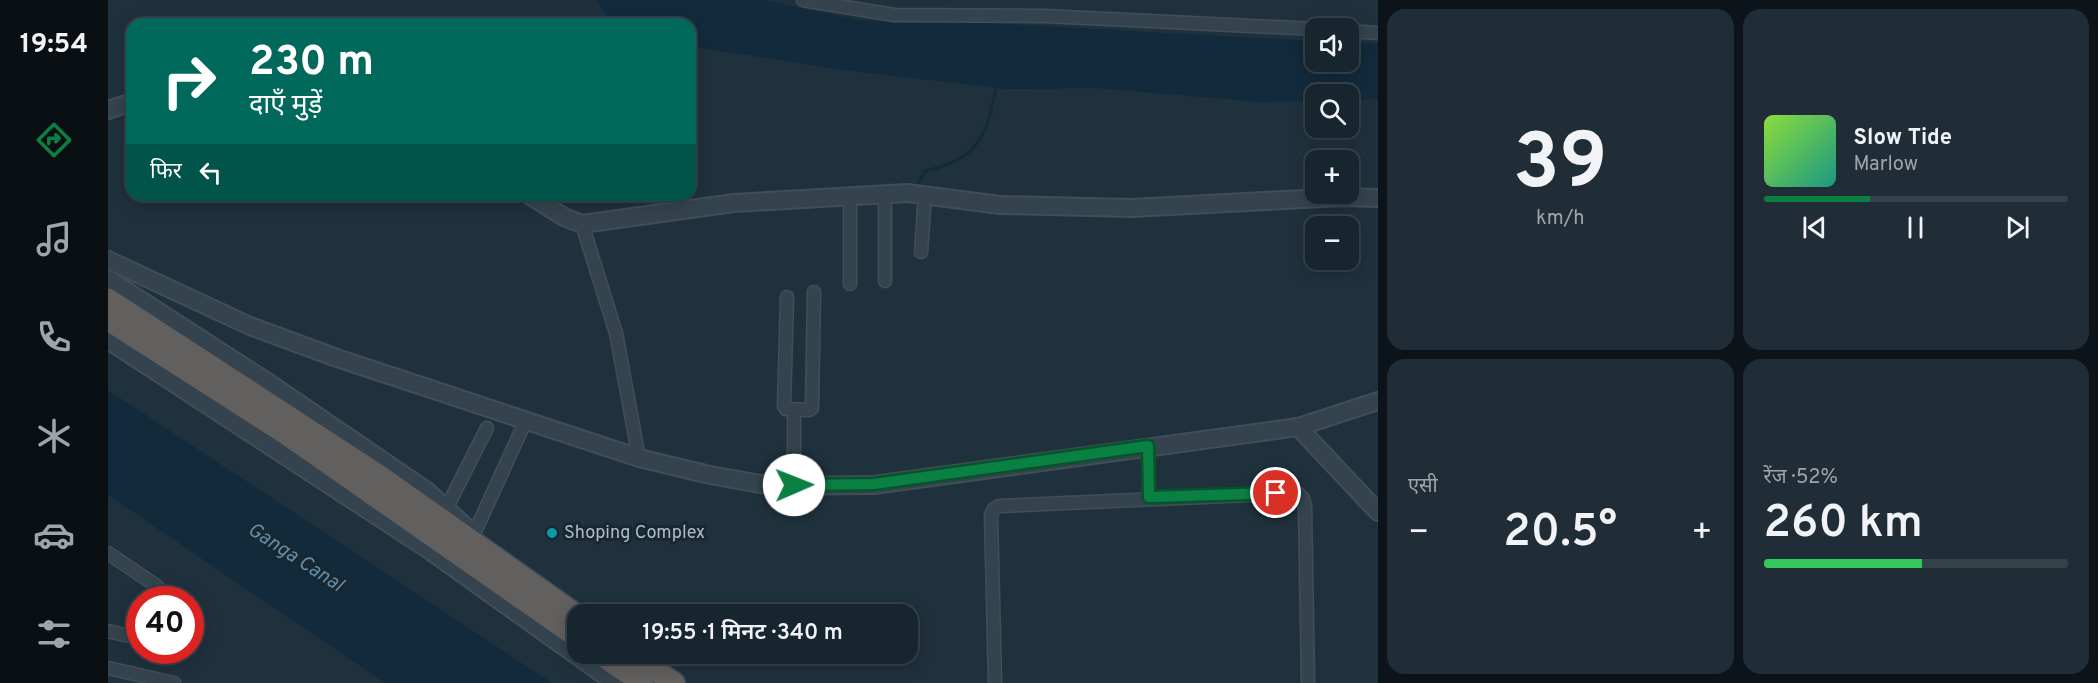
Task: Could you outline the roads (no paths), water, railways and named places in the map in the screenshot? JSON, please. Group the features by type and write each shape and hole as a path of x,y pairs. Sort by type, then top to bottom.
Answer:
{"highway":[{"path":"108,299 380,476 567,608"},
{"path":"108,320 283,432 567,630"},
{"path":"614,664 642,683"},
{"path":"646,664 674,683"}],"street":[{"path":"803,0 894,15 1046,16 1305,28"},
{"path":"1359,32 1378,33"},
{"path":"108,110 126,104"},
{"path":"539,201 564,217 582,224 734,203 907,193 1000,205 1132,208 1341,197 1378,198"},
{"path":"885,194 885,280"},
{"path":"850,196 850,284"},
{"path":"921,252 924,196"},
{"path":"582,224 616,333 639,458"},
{"path":"108,261 250,326 337,358 639,458 710,475 772,486 874,484 1298,427 1378,401"},
{"path":"108,279 269,383 427,491 514,571"},
{"path":"787,297 784,406 786,409 794,410 812,408 814,292"},
{"path":"108,340 432,552 615,683"},
{"path":"794,410 794,485"},
{"path":"474,534 526,420"},
{"path":"1298,427 1378,512"},
{"path":"446,509 487,428"},
{"path":"1148,446 1149,497"},
{"path":"995,683 992,514 994,509 999,506 1149,497 1297,493 1303,498 1308,683"},
{"path":"108,553 157,586"},
{"path":"108,632 126,636"},
{"path":"108,668 174,683"}],"water":[{"path":"596,0 764,0 859,20 989,23 1305,40 1305,72 1359,72 1359,43 1378,43 1378,99 1359,100 1359,84 1305,84 1305,101 1261,102 1095,88 1008,89 842,70 696,47 696,18 609,18"},
{"name":"Ganga Canal","path":"108,390 552,683 385,683 108,495"}],"waterway":[{"path":"917,187 925,171 957,160 977,144 988,120 996,88"}],"place":[{"name":"Shoping Complex","path":"552,533"}]}
